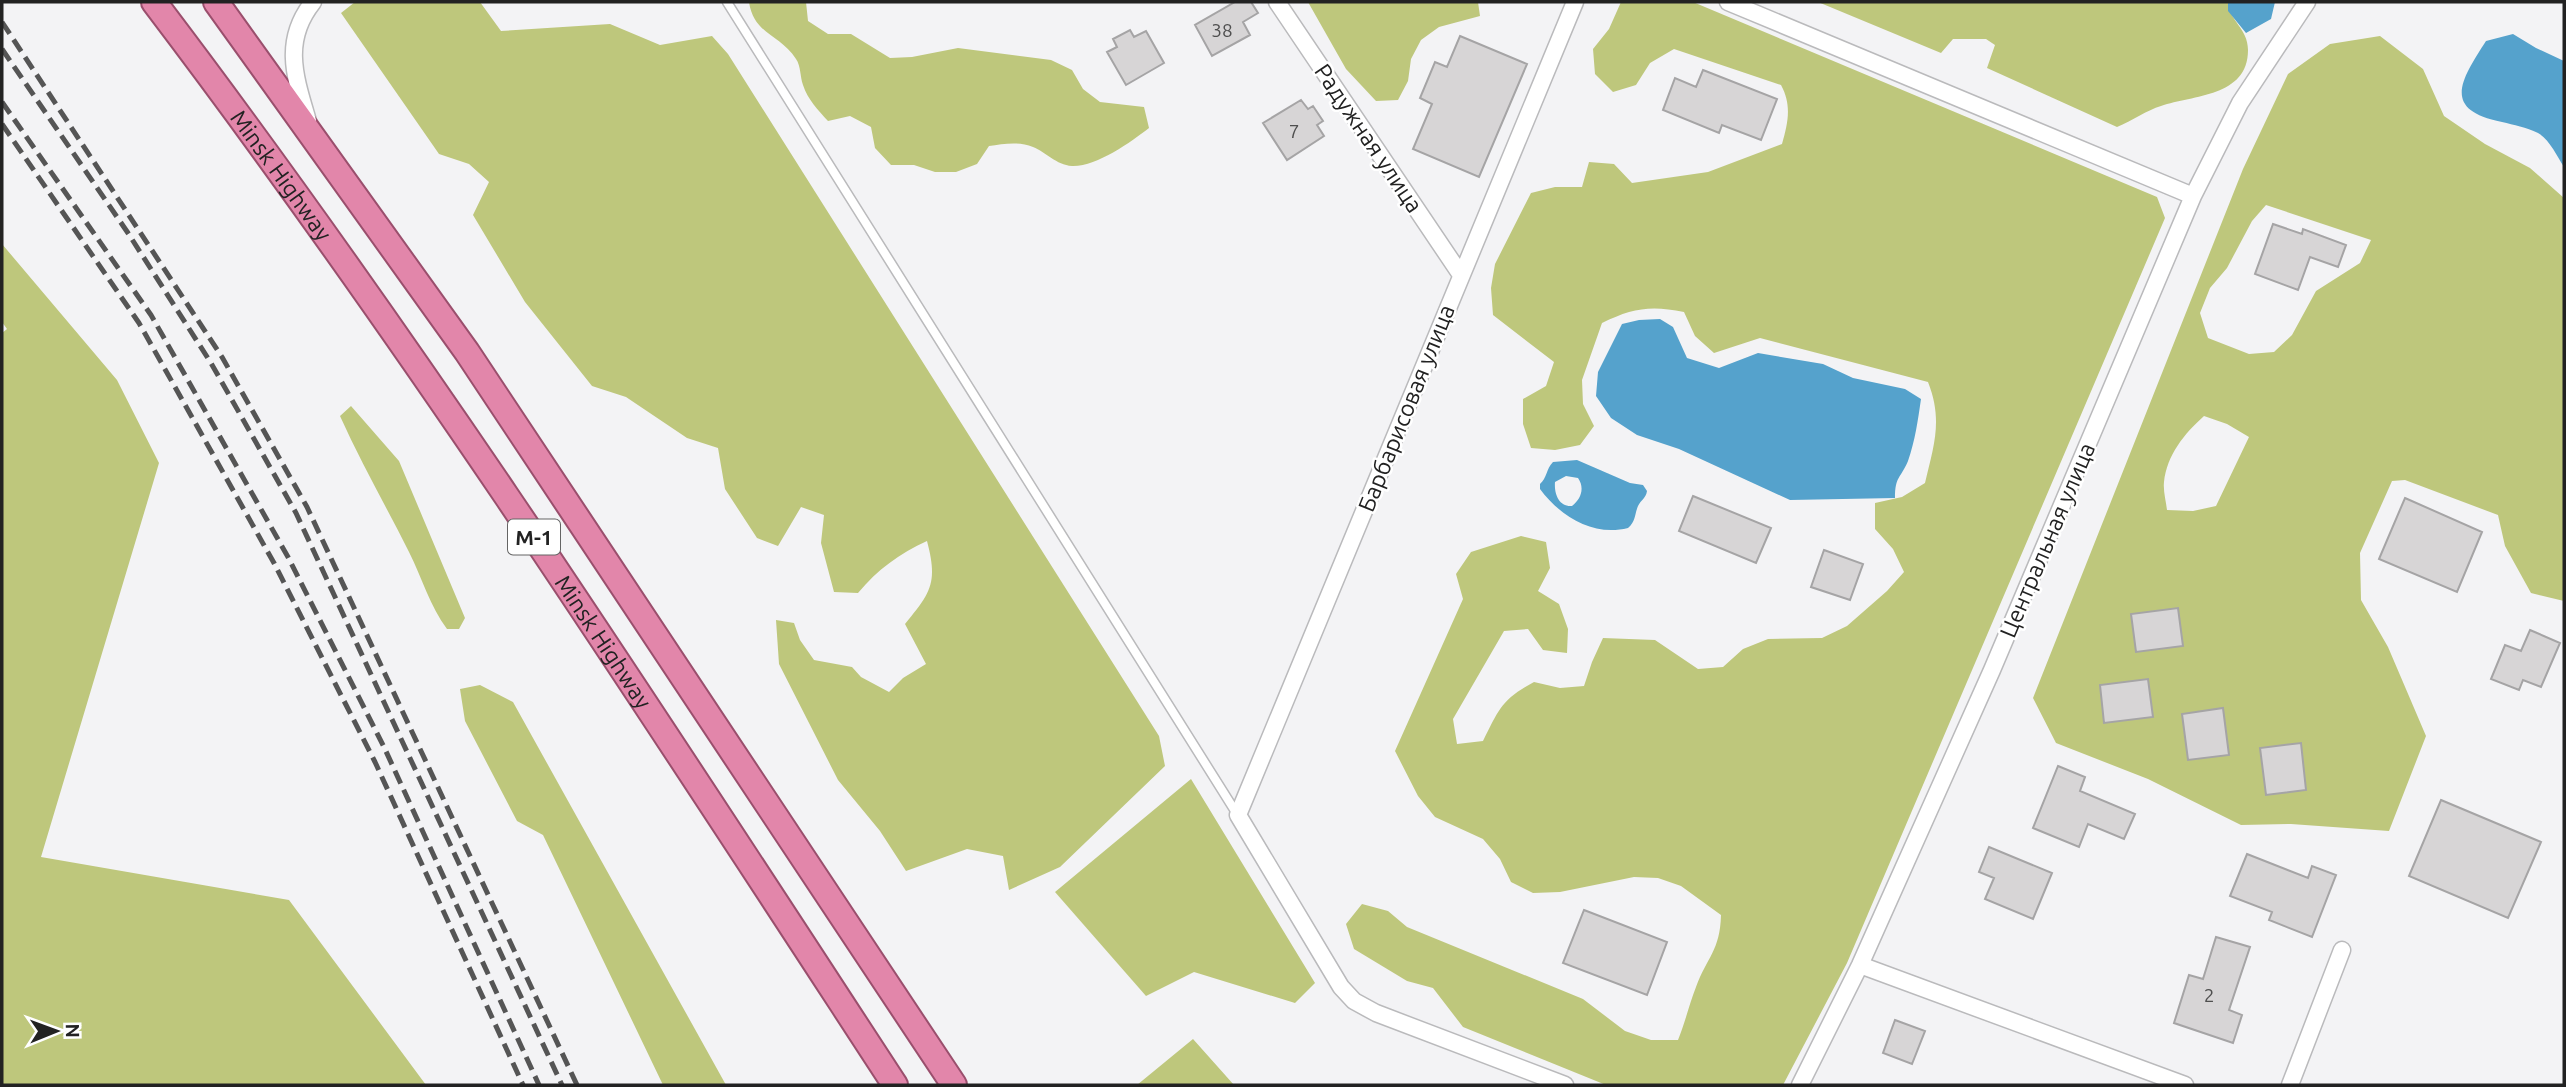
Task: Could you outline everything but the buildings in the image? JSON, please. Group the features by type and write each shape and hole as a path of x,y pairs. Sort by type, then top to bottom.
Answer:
{"highway":[{"name":"Minsk Highway","path":"154,2 278,169 412,357 597,631 895,1085"},
{"name":"Minsk Highway","path":"216,2 475,363 954,1085"}],"street":[{"path":"313,2 299,21 294,38 293,59 297,86 308,122 325,154"},
{"name":"Радужная улица","path":"1277,2 1461,275"},
{"name":"Барбарисовая улица","path":"1238,815 1575,2"},
{"path":"1728,2 2193,196"},
{"name":"Центральная улица","path":"1800,1085 1860,965 1992,670 2193,196 2240,103 2307,2"},
{"path":"1238,815 1341,987 1354,1001 1376,1013 1565,1085"},
{"path":"2290,1085 2342,950"},
{"path":"1860,965 2185,1085"}],"lane":[{"path":"727,2 1238,815"}],"green space":[{"path":"355,2 480,2 501,31 610,24 660,45 712,36 728,54 1159,736 1165,766 1060,867 1009,890 1003,856 967,849 906,871 880,831 838,780 779,664 776,620 794,623 800,640 814,660 852,667 861,677 889,692 903,678 926,664 905,624 930,586 932,567 927,541 890,563 858,593 834,592 821,543 824,515 801,507 778,546 757,538 725,489 718,448 687,438 626,397 592,386 525,302 473,215 489,182 469,164 439,154 341,13"},
{"path":"749,2 806,2 808,21 828,34 851,34 890,58 912,57 958,48 1051,60 1072,70 1083,89 1100,102 1144,107 1149,128 1113,153 1081,165 1066,165 1033,147 1011,144 989,146 977,164 956,172 935,172 914,165 891,165 875,148 871,127 850,116 828,121 821,113 805,90 796,59 756,21"},
{"path":"1308,2 1478,2 1480,16 1439,27 1421,40 1411,59 1408,81 1398,100 1376,101 1346,69"},
{"path":"1621,2 1693,2 2157,197 2165,218 1847,963 1783,1085 1606,1085 1463,1027 1433,988 1407,981 1354,949 1346,924 1362,904 1388,911 1407,927 1583,999 1625,1031 1651,1040 1678,1040 1700,977 1716,946 1721,915 1681,886 1658,878 1634,877 1560,892 1533,893 1511,882 1500,859 1483,839 1435,817 1418,796 1395,751 1463,599 1456,574 1471,552 1521,536 1546,542 1550,568 1538,591 1559,604 1568,629 1567,653 1543,650 1528,629 1504,631 1453,719 1457,744 1483,741 1502,706 1534,682 1560,688 1584,686 1603,638 1655,640 1698,669 1723,667 1743,649 1768,639 1822,638 1847,626 1887,591 1904,572 1893,549 1875,529 1875,503 1902,497 1925,483 1936,432 1935,408 1928,382 1760,338 1714,353 1695,336 1684,312 1642,309 1602,323 1582,380 1583,404 1594,426 1580,445 1555,450 1531,448 1523,424 1523,399 1546,386 1554,362 1493,315 1491,288 1495,264 1531,193 1555,187 1582,187 1589,162 1614,164 1632,183 1708,172 1782,144 1786,129 1788,107 1781,85 1674,49 1650,63 1636,85 1613,92 1595,74 1593,49 1609,29"},
{"path":"1818,2 2228,2 2229,9 2245,36 2248,50 2246,65 2239,77 2229,85 2216,92 2156,108 2117,127 1987,68 1995,45 1986,39 1953,39 1941,53"},
{"path":"2380,36 2423,69 2444,116 2485,144 2530,168 2564,198 2564,601 2531,593 2505,546 2498,515 2405,480 2392,481 2360,553 2361,600 2388,647 2426,736 2389,831 2291,824 2241,825 2148,779 2056,743 2033,698 2243,169 2288,74 2330,44","holes":["2266,205 2371,240 2360,263 2316,291 2292,335 2274,352 2249,354 2208,338 2200,313 2210,288 2227,268 2252,221","2204,416 2227,424 2249,437 2216,506 2193,511 2167,510 2164,485 2169,463 2183,438"]},
{"path":"2,244 117,380 159,463 41,857 289,900 426,1085 2,1085 2,333 7,329 2,322"},
{"path":"351,406 399,461 465,618 459,629 447,629 436,611 348,433 340,416"},
{"path":"480,685 513,702 726,1085 663,1085 543,835 517,821 465,721 460,689"},
{"path":"1191,779 1315,983 1295,1003 1194,972 1146,996 1055,892"},
{"path":"1193,1039 1234,1085 1137,1085"}],"water":[{"path":"2228,2 2275,2 2271,19 2246,33 2228,11"},
{"path":"2513,34 2564,61 2564,167 2549,143 2538,133 2483,117 2470,110 2464,101 2464,81 2486,41"},
{"path":"1660,319 1673,327 1687,358 1719,368 1758,353 1823,364 1853,378 1905,389 1921,399 1913,446 1897,481 1895,498 1790,500 1679,449 1637,435 1611,418 1596,396 1598,372 1622,324"},
{"path":"1577,460 1630,483 1643,485 1647,491 1631,525 1628,528 1602,530 1578,522 1557,508 1540,489 1540,484 1553,462","holes":["1566,476 1578,478 1582,489 1580,497 1572,506 1567,506 1557,495 1555,482"]}],"railway":[{"path":"2,22 222,357 307,507 577,1085"},
{"path":"2,49 128,233 211,363 296,513 562,1085"},
{"path":"2,102 151,315 288,557 384,747 539,1085"},
{"path":"2,124 139,323 274,563 375,762 523,1085"}]}
